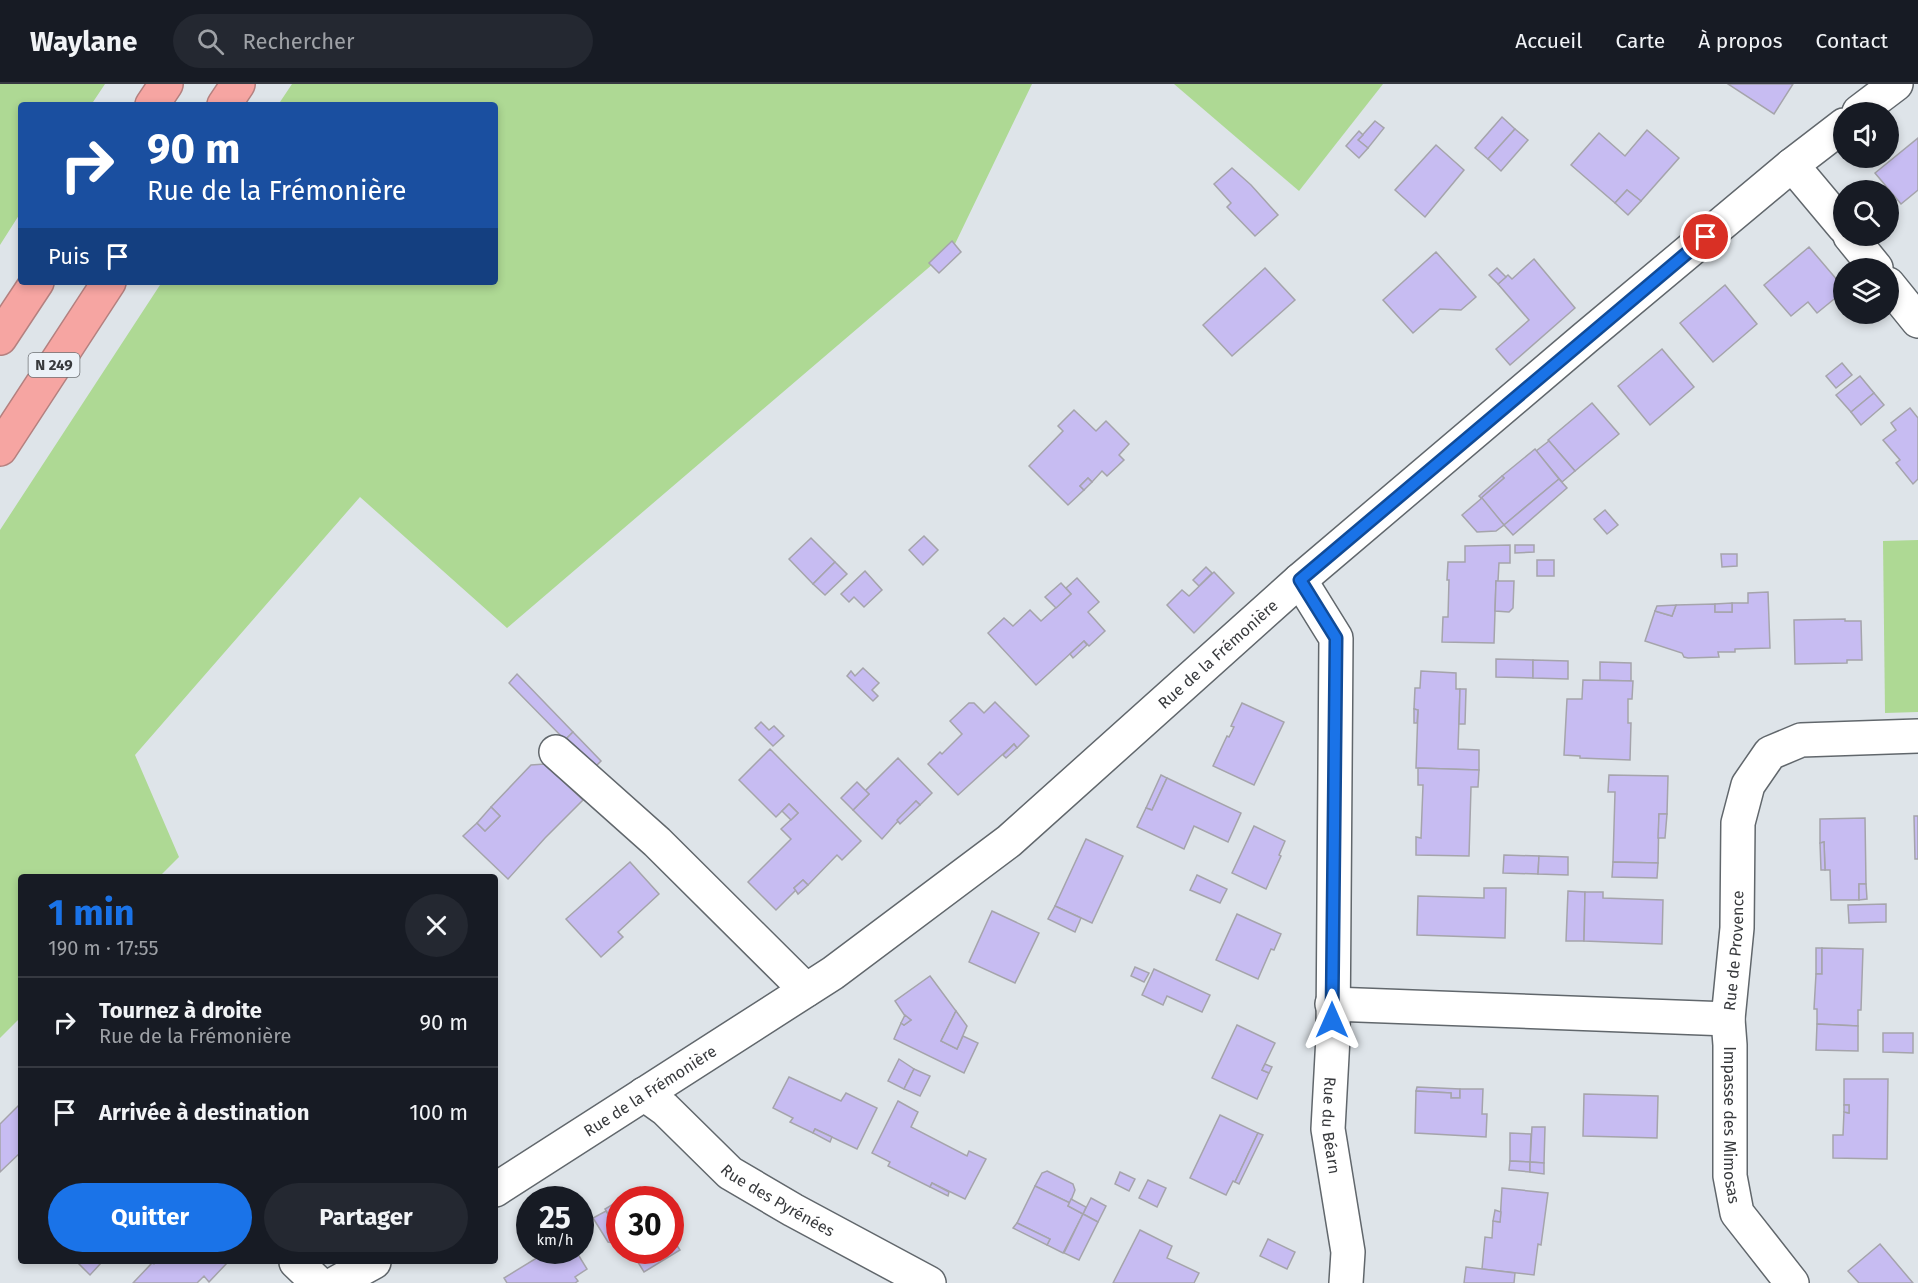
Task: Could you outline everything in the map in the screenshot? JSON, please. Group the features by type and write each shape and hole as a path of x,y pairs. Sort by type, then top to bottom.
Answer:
{"highway":[{"path":"154,102 166,84"},
{"path":"226,102 238,84"},
{"path":"0,338 35,285"},
{"name":"N 249","path":"0,448 107,285"}],"street":[{"path":"1872,102 1896,84"},
{"name":"Rue de la Frémonière","path":"498,1188 833,973 1009,841 1300,580 1792,165 1833,133"},
{"path":"1792,165 1833,214"},
{"path":"1858,246 1868,258"},
{"path":"1899,298 1918,321"},
{"name":"Rue du Béarn","path":"1300,580 1336,638 1333,1037 1328,1129 1348,1252 1346,1283"},
{"name":"Rue de Provence","path":"1332,1004 1728,1019 1737,928 1738,823 1748,784 1770,753 1802,740 1918,736"},
{"path":"556,752 657,842 806,990"},
{"name":"Impasse des Mimosas","path":"1728,1019 1730,1176 1737,1213 1792,1283"},
{"name":"Rue des Pyrénées","path":"644,1094 664,1109 730,1173 793,1210 929,1283"},
{"path":"298,1264 318,1283"},
{"path":"336,1283 370,1264"}],"green space":[{"path":"0,84 105,84 93,102 18,102 18,217 0,245"},
{"path":"292,84 1032,84 954,246 507,628 360,497 135,755 179,857 162,874 18,874 18,1020 0,1038 0,530 158,288 160,285 498,285 498,102 280,102"},
{"path":"1174,84 1383,84 1299,191"},
{"path":"1918,540 1918,712 1885,713 1883,541"}],"building":[{"path":"1728,84 1793,84 1774,114"},
{"path":"1502,117 1515,129 1488,159 1475,148"},
{"path":"1375,121 1384,128 1368,148 1358,140"},
{"path":"1515,129 1528,140 1501,171 1488,159"},
{"path":"1647,130 1679,158 1641,201 1627,190 1615,203 1571,165 1599,133 1625,156"},
{"path":"1359,131 1363,135 1358,140 1368,148 1359,158 1346,146"},
{"path":"1918,138 1918,190 1901,204 1899,180 1881,180 1875,173 1881,168 1899,168 1899,153"},
{"path":"1436,145 1464,170 1425,217 1395,190"},
{"path":"1232,168 1278,215 1255,236 1227,207 1231,203 1214,184"},
{"path":"1627,190 1641,201 1628,215 1615,203"},
{"path":"952,241 961,252 939,273 929,263"},
{"path":"1809,247 1833,275 1833,300 1817,313 1808,302 1791,316 1764,285"},
{"path":"1436,252 1476,297 1461,310 1440,309 1413,333 1383,300"},
{"path":"1534,259 1575,308 1510,365 1496,349 1529,320 1498,284 1508,275 1512,279"},
{"path":"1265,268 1295,300 1232,356 1203,325"},
{"path":"1497,268 1506,277 1498,284 1489,275"},
{"path":"1725,285 1757,324 1713,362 1680,323"},
{"path":"1662,349 1694,387 1650,425 1618,386"},
{"path":"1842,363 1852,375 1836,388 1826,376"},
{"path":"1860,376 1874,393 1851,412 1836,395"},
{"path":"1874,393 1884,405 1861,425 1851,412"},
{"path":"1592,403 1619,434 1575,471 1548,440"},
{"path":"1910,408 1918,418 1918,479 1913,484 1896,463 1900,460 1883,440 1896,430 1891,423"},
{"path":"1074,410 1096,431 1106,421 1129,444 1119,455 1124,460 1107,476 1102,471 1092,482 1088,478 1080,486 1084,490 1068,505 1029,466 1063,431 1058,426"},
{"path":"1549,441 1575,471 1562,482 1536,451"},
{"path":"1535,449 1559,479 1504,525 1481,498 1504,478 1502,476"},
{"path":"1502,476 1504,478 1481,498 1479,496"},
{"path":"1088,478 1092,482 1084,490 1080,486"},
{"path":"1559,479 1567,488 1513,535 1504,525"},
{"path":"1482,498 1504,525 1496,531 1477,532 1462,515"},
{"path":"1605,510 1618,525 1607,534 1594,519"},
{"path":"924,536 938,550 923,565 909,550"},
{"path":"811,538 835,562 813,584 789,559"},
{"path":"1510,545 1510,563 1499,563 1498,581 1496,581 1494,643 1442,642 1443,617 1448,617 1448,562 1465,562 1465,546"},
{"path":"1515,545 1534,545 1534,552 1515,553"},
{"path":"1721,554 1737,554 1737,566 1722,567"},
{"path":"1537,560 1554,560 1554,576 1537,576"},
{"path":"835,562 847,574 825,595 813,584"},
{"path":"1206,567 1212,573 1199,586 1193,580"},
{"path":"865,571 882,590 864,607 854,597 849,602 841,594"},
{"path":"1214,572 1234,593 1194,633 1167,605 1182,590 1189,596"},
{"path":"1077,578 1099,602 1088,612 1105,631 1089,646 1084,641 1036,685 988,633 1004,618 1013,626 1030,610 1041,621 1071,594 1066,588"},
{"path":"1496,581 1514,581 1513,608 1509,612 1495,611"},
{"path":"1061,583 1071,594 1056,608 1045,597"},
{"path":"1768,592 1770,648 1735,649 1735,652 1718,652 1719,657 1688,658 1682,653 1645,641 1655,611 1672,616 1676,605 1715,604 1715,612 1732,612 1732,603 1748,603 1748,593"},
{"path":"1732,603 1732,612 1715,612 1715,604"},
{"path":"1676,605 1672,616 1655,611 1657,606"},
{"path":"1845,619 1845,621 1861,621 1862,660 1847,660 1847,663 1795,664 1794,620"},
{"path":"1084,641 1087,645 1073,658 1070,654"},
{"path":"1496,659 1533,660 1533,678 1496,677"},
{"path":"1533,660 1568,661 1568,679 1533,678"},
{"path":"1600,662 1631,663 1631,681 1600,680"},
{"path":"863,668 879,683 872,690 878,696 873,701 847,676 851,671 855,676"},
{"path":"1421,671 1456,673 1456,689 1460,689 1458,749 1479,750 1479,770 1416,768 1418,710 1414,709 1415,688 1420,688"},
{"path":"517,674 573,732 565,740 509,683"},
{"path":"1583,680 1633,681 1632,699 1628,699 1628,723 1631,723 1630,760 1564,755 1567,699 1582,699"},
{"path":"1460,689 1466,689 1465,724 1459,724"},
{"path":"995,702 1029,736 1017,748 1014,744 958,795 928,764 962,734 950,721 969,703 974,703 984,713"},
{"path":"1242,703 1284,722 1254,785 1213,766 1227,736 1229,737 1234,727 1231,726"},
{"path":"1414,709 1418,710 1417,723 1414,723"},
{"path":"761,722 769,730 774,726 784,736 773,746 755,728"},
{"path":"573,732 601,761 590,772 565,740"},
{"path":"1014,744 1017,748 1006,758 1003,755"},
{"path":"770,749 861,841 842,860 837,855 808,885 803,880 776,910 748,882 791,839 781,829 798,813 789,804 776,817 739,780"},
{"path":"898,758 932,793 920,805 916,801 882,839 853,810 869,794 865,791"},
{"path":"545,764 583,800 508,879 463,836 477,823 485,831 500,816 491,807 531,765"},
{"path":"1418,768 1479,770 1478,787 1471,787 1469,856 1416,855 1416,837 1421,838 1423,785 1418,785"},
{"path":"1161,775 1167,778 1152,810 1146,808"},
{"path":"1609,775 1668,776 1667,814 1659,814 1658,863 1613,862 1615,792 1608,792"},
{"path":"1167,778 1241,813 1228,842 1194,826 1184,849 1137,827 1146,808 1152,810"},
{"path":"857,782 869,794 853,810 841,798"},
{"path":"916,801 920,805 900,824 897,820"},
{"path":"789,804 798,813 791,820 782,811"},
{"path":"491,807 500,816 485,831 477,823"},
{"path":"1659,814 1667,814 1665,838 1658,838"},
{"path":"1914,816 1918,816 1918,859 1915,859"},
{"path":"1865,818 1866,884 1859,884 1859,900 1831,900 1830,870 1825,870 1824,842 1820,843 1820,819"},
{"path":"1254,826 1285,841 1279,855 1281,856 1266,889 1232,873"},
{"path":"1086,839 1123,856 1092,923 1055,906"},
{"path":"1824,842 1825,870 1821,870 1820,843"},
{"path":"1504,855 1539,856 1538,874 1503,873"},
{"path":"1539,856 1568,857 1568,875 1538,874"},
{"path":"630,862 659,894 618,932 623,937 601,957 566,919"},
{"path":"1613,862 1658,863 1657,878 1612,877"},
{"path":"1197,875 1227,889 1220,903 1190,890"},
{"path":"803,880 808,885 798,894 794,888"},
{"path":"1859,884 1866,884 1867,899 1859,900"},
{"path":"1484,888 1506,888 1505,938 1417,935 1418,896 1484,898"},
{"path":"1568,891 1585,892 1584,941 1566,941"},
{"path":"1585,892 1603,892 1603,898 1663,900 1662,944 1584,941"},
{"path":"1886,904 1886,922 1849,923 1848,905"},
{"path":"1055,906 1081,918 1075,932 1048,919"},
{"path":"992,911 1039,933 1015,983 969,962"},
{"path":"1237,914 1281,934 1274,950 1271,949 1258,979 1216,960"},
{"path":"1816,948 1822,948 1822,974 1816,974"},
{"path":"1822,948 1863,949 1861,1010 1858,1010 1858,1026 1817,1024 1817,1009 1814,1009 1816,974 1822,974"},
{"path":"1135,967 1149,973 1144,982 1131,976"},
{"path":"1154,969 1210,995 1202,1012 1167,996 1163,1005 1142,995"},
{"path":"930,976 956,1011 941,1041 957,1049 963,1036 978,1043 964,1073 894,1039 901,1023 904,1025 911,1020 905,1016 895,1001"},
{"path":"956,1011 967,1026 957,1049 941,1041"},
{"path":"905,1015 911,1020 904,1025 901,1023"},
{"path":"1817,1024 1858,1026 1858,1051 1816,1050"},
{"path":"1237,1025 1275,1043 1262,1070 1269,1073 1257,1099 1212,1078"},
{"path":"1883,1033 1913,1033 1913,1053 1883,1052"},
{"path":"899,1059 914,1069 904,1089 888,1081"},
{"path":"1265,1064 1272,1067 1269,1073 1262,1070"},
{"path":"914,1069 930,1076 920,1096 904,1089"},
{"path":"789,1077 841,1101 846,1093 877,1108 857,1149 815,1129 813,1133 790,1122 793,1118 773,1108"},
{"path":"1844,1079 1888,1079 1887,1159 1833,1158 1833,1135 1843,1135 1844,1112 1849,1113 1849,1105 1844,1105"},
{"path":"1417,1087 1460,1089 1460,1098 1451,1098 1451,1093 1416,1091"},
{"path":"1460,1089 1483,1089 1482,1114 1487,1114 1486,1137 1415,1133 1416,1091 1451,1093 1451,1098 1460,1098"},
{"path":"1584,1094 1658,1096 1657,1138 1583,1136"},
{"path":"898,1101 918,1112 911,1127 967,1156 969,1151 986,1159 965,1199 932,1183 930,1187 888,1166 890,1162 872,1153"},
{"path":"1844,1105 1849,1105 1849,1113 1844,1112"},
{"path":"18,1106 18,1155 0,1172 0,1124"},
{"path":"1220,1115 1258,1133 1235,1182 1233,1181 1226,1195 1190,1178"},
{"path":"1532,1127 1545,1127 1544,1163 1530,1162"},
{"path":"815,1129 832,1137 830,1142 813,1133"},
{"path":"1258,1133 1263,1135 1239,1184 1235,1182"},
{"path":"1510,1133 1531,1134 1530,1162 1510,1161"},
{"path":"1510,1161 1530,1162 1530,1172 1509,1170"},
{"path":"1530,1162 1544,1163 1544,1174 1530,1172"},
{"path":"1047,1171 1073,1184 1075,1190 1070,1203 1035,1186 1042,1173"},
{"path":"1120,1172 1135,1179 1129,1191 1115,1184"},
{"path":"1148,1180 1166,1188 1157,1207 1139,1198"},
{"path":"932,1183 949,1192 948,1196 930,1187"},
{"path":"1035,1186 1070,1203 1068,1206 1083,1214 1063,1253 1047,1245 1050,1239 1017,1223"},
{"path":"1502,1188 1548,1193 1541,1245 1538,1244 1534,1275 1482,1269 1485,1237 1492,1238 1493,1221 1500,1222"},
{"path":"1091,1198 1106,1206 1098,1222 1083,1214"},
{"path":"1071,1199 1086,1207 1083,1214 1068,1206"},
{"path":"1495,1210 1501,1212 1500,1222 1493,1221"},
{"path":"606,1211 606,1239 594,1220"},
{"path":"1083,1214 1098,1222 1079,1260 1064,1253"},
{"path":"1017,1223 1050,1239 1047,1245 1013,1228"},
{"path":"1140,1230 1172,1246 1167,1258 1199,1273 1194,1283 1113,1283"},
{"path":"1268,1239 1295,1252 1287,1269 1260,1256"},
{"path":"1880,1244 1913,1283 1859,1283 1848,1271"},
{"path":"79,1264 100,1264 90,1275"},
{"path":"151,1264 226,1264 209,1282 204,1276 197,1283 133,1283"},
{"path":"527,1264 584,1264 587,1269 575,1277 578,1281 575,1283 507,1283 504,1278"},
{"path":"639,1264 657,1264 644,1272"},
{"path":"1466,1267 1515,1273 1514,1283 1464,1283"}],"route":[{"path":"1332,1020 1336,638 1300,580 1706,237"}]}
